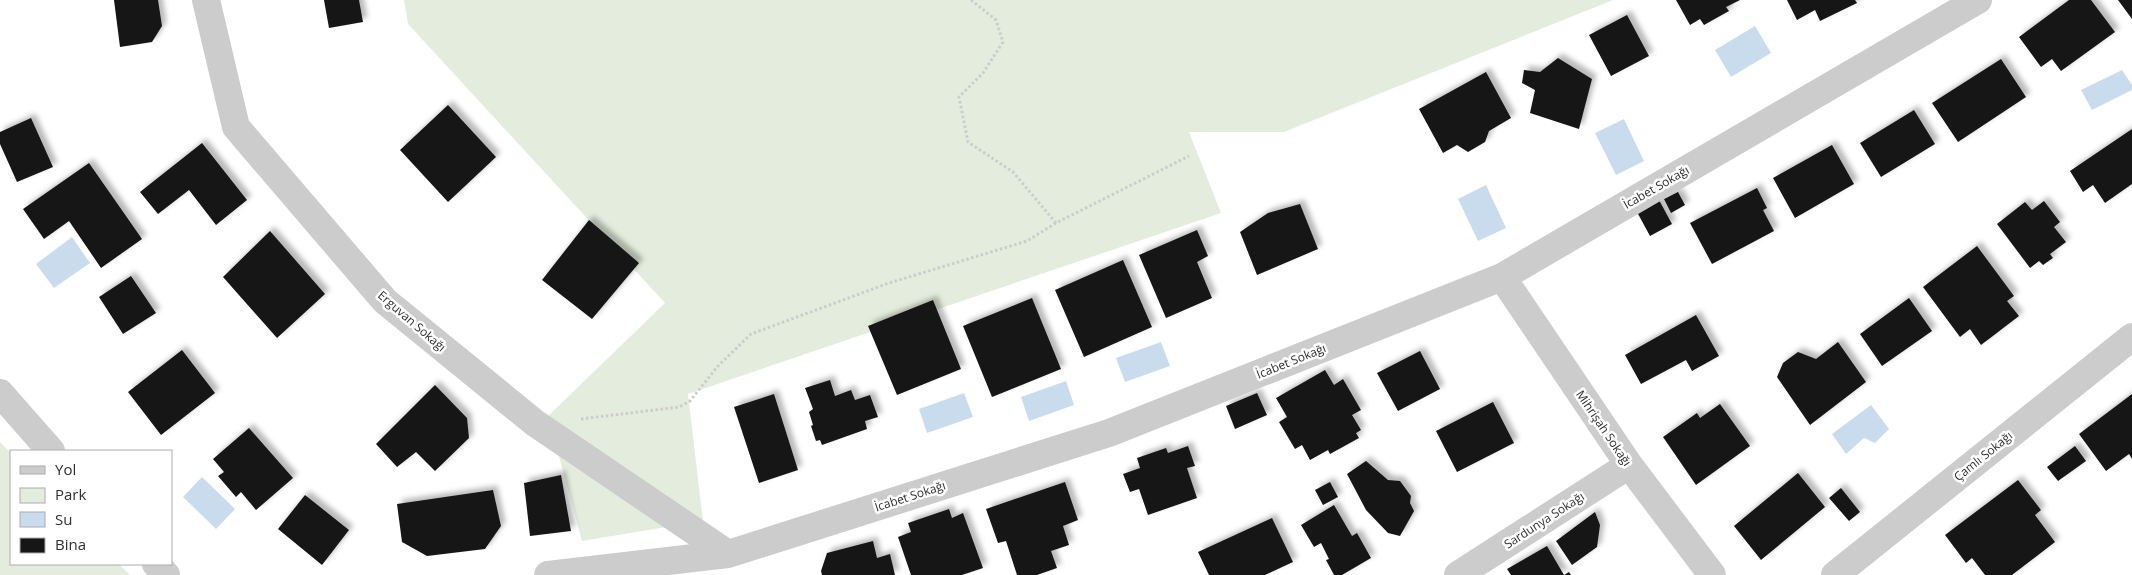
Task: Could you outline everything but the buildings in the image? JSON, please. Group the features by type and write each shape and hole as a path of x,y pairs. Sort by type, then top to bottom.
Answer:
{"street":[{"name":"Erguvan Sokağı","path":"206,0 236,127 386,301 535,424 728,554"},
{"name":"İcabet Sokağı","path":"548,575 728,554 1109,433 1502,277 1978,0"},
{"name":"Mihrişah Sokağı","path":"1502,277 1629,465 1712,575"},
{"name":"Çamlı Sokağı","path":"1835,575 2132,337"},
{"path":"0,393 50,450"},
{"name":"Sardunya Sokağı","path":"1458,575 1629,465"},
{"path":"157,565 166,575"}],"path":[{"path":"971,0 996,20 1004,42 983,73 959,96 968,142 1013,172 1056,223"},
{"path":"535,424 679,407 690,401 718,366 751,334 889,283 1027,241 1056,223 1189,156"}],"green space":[{"path":"404,0 1613,0 1284,132 1189,132 1221,213 688,394 703,521 582,541 548,416 665,303 408,24"},
{"path":"0,442 10,452 10,565 120,565 130,575 0,575"}],"water":[{"path":"1755,26 1771,53 1731,77 1715,50"},
{"path":"2122,70 2132,85 2132,90 2092,110 2081,90"},
{"path":"1624,119 1644,161 1616,175 1595,133"},
{"path":"1486,185 1506,228 1478,241 1458,199"},
{"path":"72,237 90,263 54,288 36,264"},
{"path":"1161,342 1170,366 1125,382 1116,358"},
{"path":"1066,381 1074,405 1029,421 1021,397"},
{"path":"964,393 973,417 927,433 919,409"},
{"path":"1871,405 1889,429 1875,443 1864,438 1846,454 1832,434"},
{"path":"202,477 235,509 216,529 183,497"}]}
